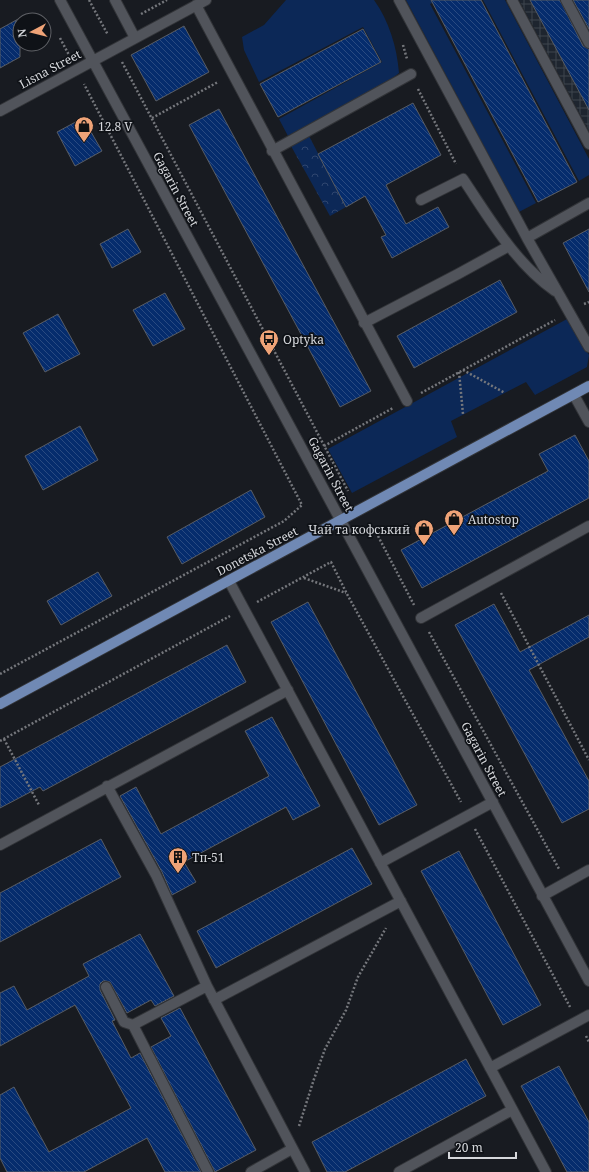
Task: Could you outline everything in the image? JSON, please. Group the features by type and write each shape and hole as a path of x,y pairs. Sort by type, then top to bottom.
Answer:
{"main road":[{"name":"Donetska Street","path":"0,704 589,386"}],"street":[{"name":"Gagarin Street","path":"60,0 589,981"},
{"path":"115,0 135,38"},
{"name":"Lisna Street","path":"0,111 206,0"},
{"path":"399,0 527,238 589,347"},
{"path":"512,0 589,144"},
{"path":"566,0 589,43"},
{"path":"196,5 272,151 406,401"},
{"path":"272,151 411,74"},
{"path":"421,200 463,179 509,246 545,284 558,294"},
{"path":"527,238 589,203"},
{"path":"364,323 509,246"},
{"path":"574,395 589,422"},
{"path":"421,618 589,526"},
{"path":"229,581 546,1172"},
{"path":"0,845 288,690"},
{"path":"108,786 156,875 214,1000 305,1172"},
{"path":"380,863 493,802"},
{"path":"542,896 589,870"},
{"path":"214,1000 401,901"},
{"path":"133,1025 207,986"},
{"path":"106,987 124,1022 133,1025 208,1172"},
{"path":"490,1068 589,1015"},
{"path":"399,1172 512,1110"},
{"path":"250,1172 292,1149"}],"path":[{"path":"89,0 348,491"},
{"path":"0,674 284,521 302,506 59,36"},
{"path":"152,118 232,74"},
{"path":"411,74 463,179"},
{"path":"324,446 589,302"},
{"path":"463,370 505,393"},
{"path":"459,372 464,414"},
{"path":"378,536 421,618 566,883"},
{"path":"0,740 331,562"},
{"path":"304,577 347,594"},
{"path":"494,578 589,760"},
{"path":"4,738 47,819"},
{"path":"292,1149 305,1106 326,1049 346,1010 358,977 386,927"}],"shaded area":[{"path":"519,0 589,0 589,131"}],"green space":[{"path":"286,0 374,0 388,25 394,44 399,73 390,80 288,136 279,119 382,62 363,27 259,82 244,50 242,37 264,25"},
{"path":"406,0 438,0 430,4 536,203 519,212"},
{"path":"483,0 505,0 589,159 589,175 579,181"},
{"path":"309,136 346,207 330,216 291,146"},
{"path":"567,319 589,355 587,367 535,395 526,382 451,421 457,437 352,493 328,449"}],"building":[{"path":"431,0 481,0 577,182 538,202"},
{"path":"530,0 560,0 583,46 589,49 589,110"},
{"path":"573,0 589,0 589,29"},
{"path":"12,22 12,52 20,52 20,57 0,68 0,29"},
{"path":"184,26 209,72 156,101 131,55"},
{"path":"363,29 381,62 278,117 260,84"},
{"path":"413,103 441,155 386,185 406,224 438,207 449,227 392,258 381,237 386,235 365,196 346,207 318,154"},
{"path":"219,109 371,391 340,407 189,125"},
{"path":"83,118 102,151 75,166 57,132"},
{"path":"128,229 141,252 112,268 100,244"},
{"path":"589,229 589,292 563,243"},
{"path":"500,280 517,312 414,368 397,336"},
{"path":"165,293 185,329 153,346 133,310"},
{"path":"58,314 80,354 45,372 23,333"},
{"path":"80,426 98,460 43,490 25,456"},
{"path":"575,435 589,461 589,498 422,588 401,550 548,471 539,454"},
{"path":"251,490 265,517 182,564 167,537"},
{"path":"98,572 112,596 61,625 47,601"},
{"path":"308,602 417,805 379,825 271,622"},
{"path":"494,604 520,652 589,615 589,637 529,670 589,781 589,809 562,823 455,625"},
{"path":"227,645 246,682 43,791 40,787 0,808 0,767"},
{"path":"272,717 320,806 293,820 286,807 184,862 196,882 172,895 162,872 120,796 136,787 161,834 269,776 245,731"},
{"path":"101,839 121,877 0,942 0,893"},
{"path":"352,848 372,884 216,968 197,931"},
{"path":"459,851 541,1005 503,1025 421,871"},
{"path":"140,934 174,996 155,1006 151,1000 127,1013 110,982 103,981 100,984 100,990 115,1020 112,1021 131,1058 140,1053 201,1172 165,1172 147,1138 84,1172 7,1172 0,1158 0,1095 14,1087 49,1152 131,1108 75,1005 0,1046 0,993 14,986 27,1010 89,976 83,964"},
{"path":"180,1008 256,1150 215,1172 151,1047 171,1036 161,1018"},
{"path":"466,1059 486,1096 345,1172 327,1172 312,1142"},
{"path":"559,1066 589,1122 589,1172 567,1172 521,1086"}],"place":[{"name":"12.8 V","path":"84,143"},
{"name":"Optyka","path":"269,356"},
{"name":"Autostop","path":"454,536"},
{"name":"Чай та кофський","path":"424,546"},
{"name":"Тп-51","path":"178,874"}]}
